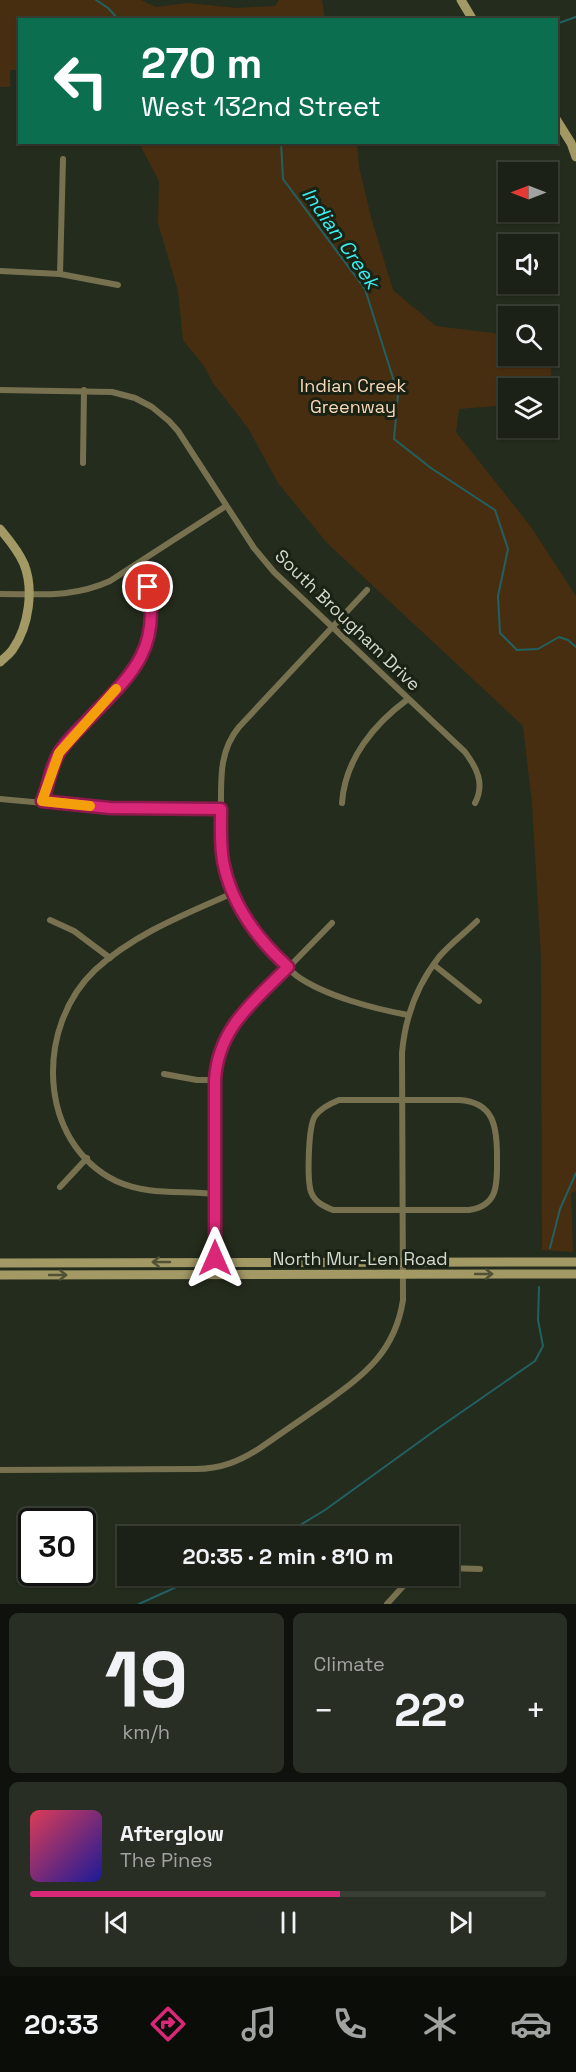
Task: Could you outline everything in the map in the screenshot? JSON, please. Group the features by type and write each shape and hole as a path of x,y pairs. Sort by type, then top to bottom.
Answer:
{"main road":[{"path":"461,0 472,18"},
{"path":"558,122 571,143 576,158"},
{"path":"0,529 24,564 28,594 28,609 24,626 13,649 0,662"},
{"name":"North Mur-Len Road","path":"0,1263 576,1262"},
{"name":"North Mur-Len Road","path":"0,1275 576,1274"}],"street":[{"path":"60,274 63,159"},
{"path":"0,271 60,274 118,285"},
{"name":"South Brougham Drive","path":"0,390 84,390 124,394 161,413 178,432 254,548 274,572 470,759 480,782 480,793 475,803"},
{"path":"83,463 84,390"},
{"path":"0,594 72,594 93,589 137,564 226,506"},
{"path":"42,801 59,753 131,672 147,646 152,626 152,605 146,579 137,564"},
{"path":"367,590 233,734 225,750 222,764 223,861 233,893 247,924 270,951 298,976 325,991 378,1010 408,1015"},
{"path":"342,803 346,774 355,756 396,708 408,699"},
{"path":"0,799 110,808 221,809"},
{"path":"215,1194 160,1193 140,1190 105,1175 71,1138 60,1115 53,1090 52,1058 73,994 94,971 127,944 169,921 233,893"},
{"path":"51,920 74,931 110,958"},
{"path":"0,1470 205,1469 226,1465 247,1457 359,1378 376,1362 389,1343 398,1321 402,1300 402,1053 408,1015 420,987 434,965 477,921"},
{"path":"215,1275 215,1080 217,1059 224,1040 240,1017 332,923"},
{"path":"434,965 479,1001"},
{"path":"164,1074 197,1080 215,1080"},
{"path":"339,1100 403,1100 467,1100 480,1105 487,1111 494,1122 496,1135 496,1188 488,1203 478,1209 402,1211 333,1210 322,1206 317,1201 311,1192 309,1182 310,1132 317,1114 327,1105 339,1100"},
{"path":"60,1187 87,1158"},
{"path":"459,1569 480,1569"},
{"path":"387,1604 402,1586"}],"green space":[{"path":"0,0 141,0 156,7 188,3 237,8 275,6 279,0 322,0 325,18 18,18 18,70 10,70 10,87 0,87"},
{"name":"Indian Creek Greenway","path":"140,144 357,144 359,167 371,217 393,290 436,326 498,334 498,366 551,366 551,378 498,378 498,406 459,409 456,432 531,527 576,596 576,1191 571,1193 573,1252 542,1250 541,958 532,803 523,726 327,543 278,483 248,428 183,340 178,291 158,223 159,181"}],"waterway":[{"name":"Indian Creek","path":"96,0 117,18"},
{"path":"558,23 576,17"},
{"name":"Indian Creek","path":"281,144 283,179 365,289 398,394 394,439 431,468 495,510 508,549 498,596 500,633 517,650 538,649 559,637 568,640 576,647"},
{"path":"550,1248 560,1209 576,1173"},
{"path":"299,1526 325,1510 535,1361 543,1346 538,1320 539,1287"},
{"path":"139,1604 179,1586"}],"slow traffic":[{"path":"90,806 42,801 59,753 69,739 116,689"}],"route":[{"path":"148,587 152,605 152,626 143,655 131,672 69,739 59,753 42,801 130,809 221,809 223,861 236,903 247,924 270,951 288,967 240,1017 224,1040 217,1059 215,1068 215,1258"}]}
